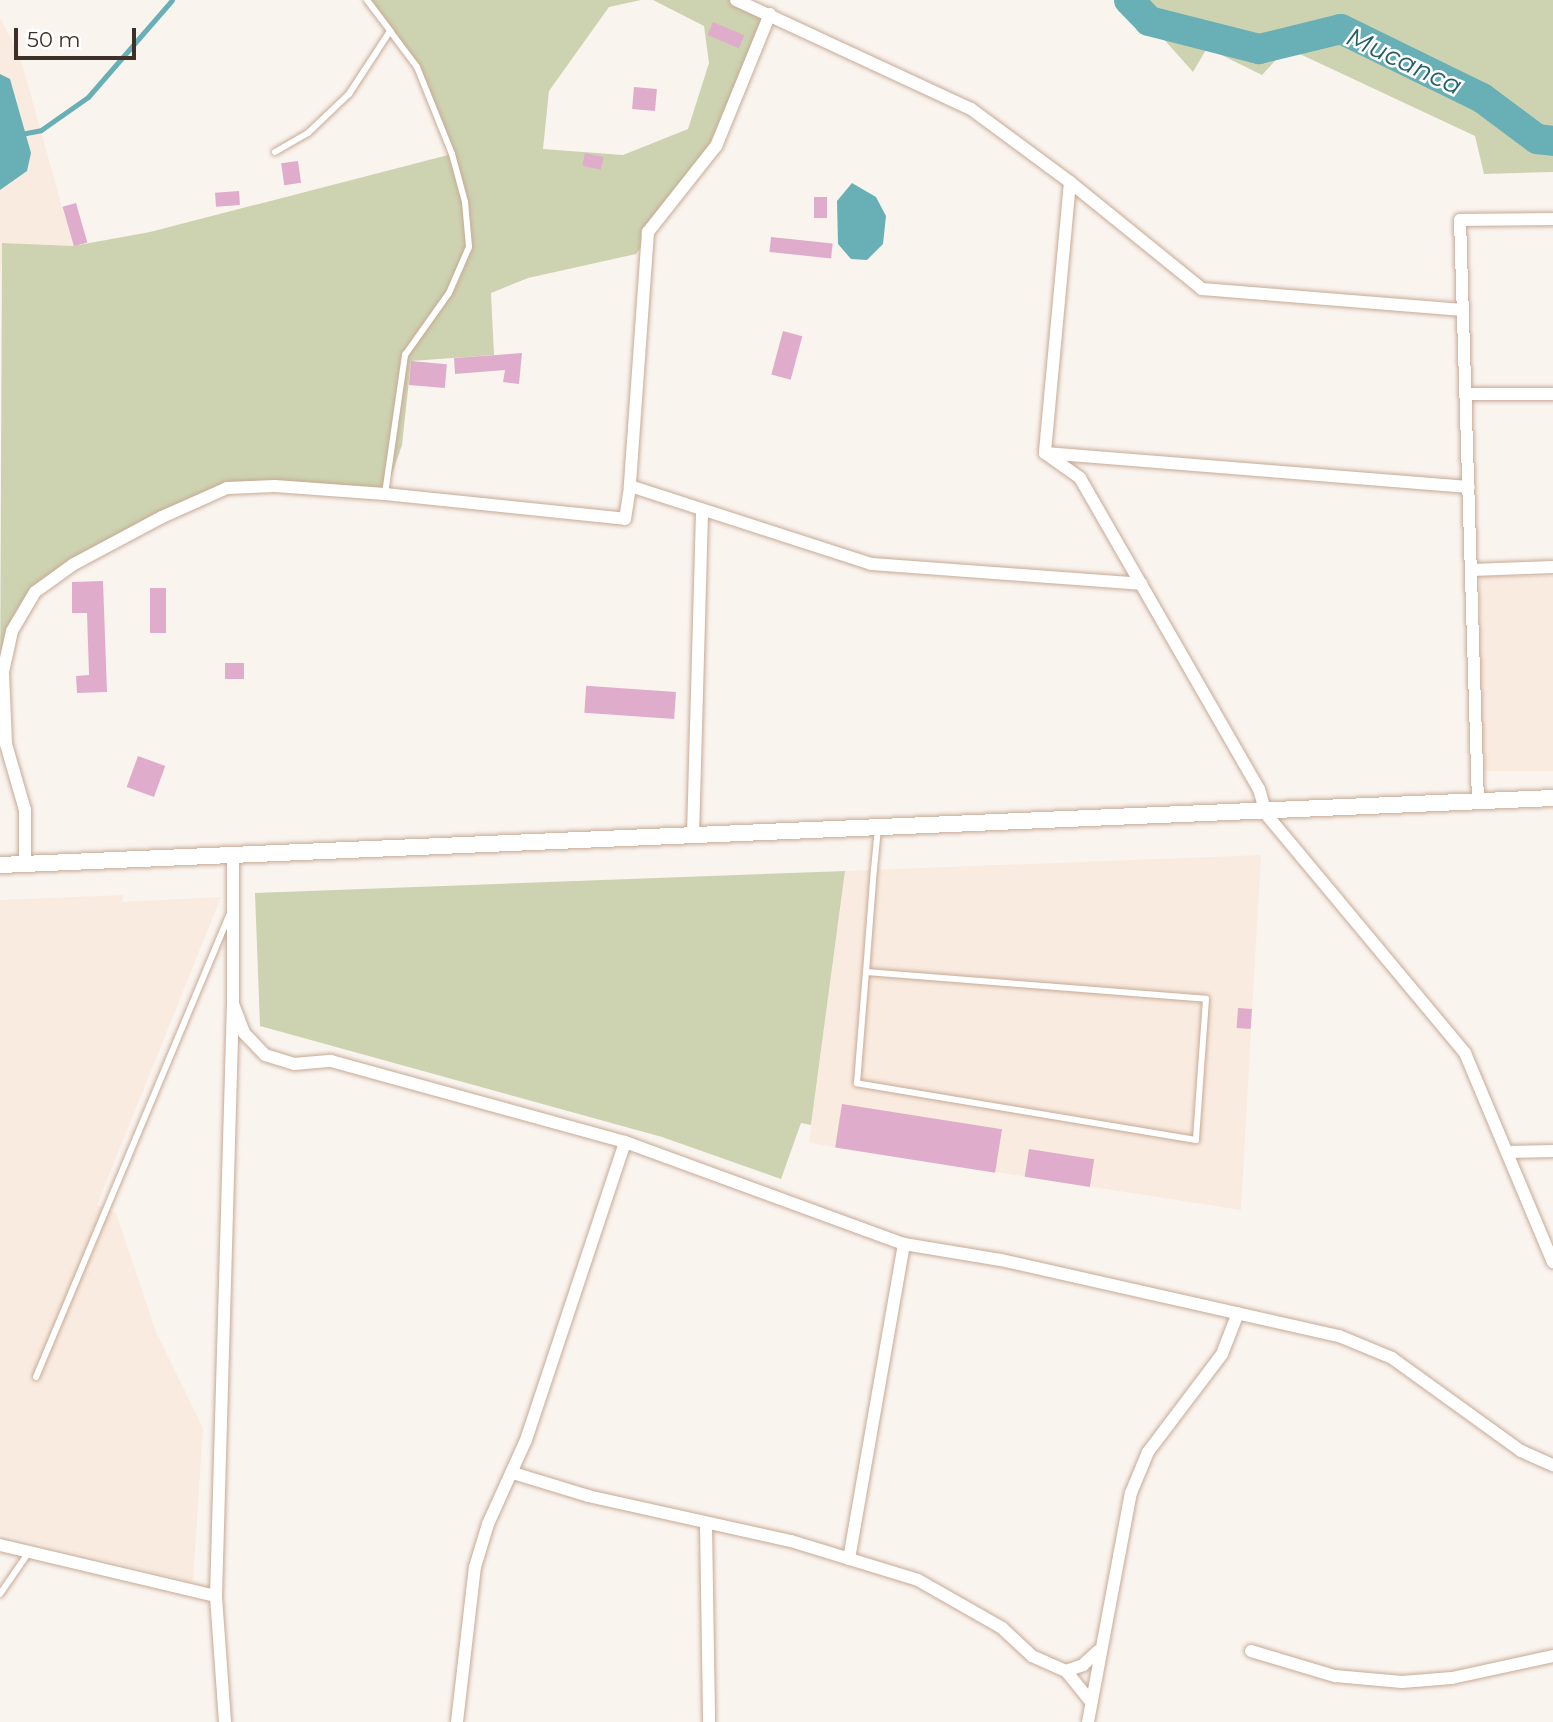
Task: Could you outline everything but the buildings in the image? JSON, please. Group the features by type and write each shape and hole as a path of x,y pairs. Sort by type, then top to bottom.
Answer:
{"street":[{"path":"736,0 971,109 1070,182 1202,289 1463,310"},
{"path":"24,864 25,810 6,744 3,673 12,631 35,592 74,564 162,517 228,488 275,486 386,494 625,519 630,486 648,232 716,146 770,14"},
{"path":"1045,453 1070,182"},
{"path":"1478,802 1460,220 1553,219"},
{"path":"1466,394 1553,394"},
{"path":"1045,453 1469,487"},
{"path":"1045,453 1080,478 1259,789 1266,814 1465,1053 1553,1262"},
{"path":"630,486 702,512 871,564 1141,584"},
{"path":"693,835 702,512"},
{"path":"1471,570 1553,567"},
{"path":"0,865 233,853 1266,814 1553,798"},
{"path":"225,1722 216,1596 233,1004 233,853"},
{"path":"233,1004 244,1033 265,1055 294,1063 331,1060 625,1142 904,1244 1001,1260 1339,1336 1392,1358 1521,1451 1553,1465"},
{"path":"457,1722 475,1567 488,1524 513,1473 625,1142"},
{"path":"1507,1152 1553,1151"},
{"path":"849,1559 904,1244"},
{"path":"1088,1722 1099,1651 1131,1493 1148,1452 1222,1354 1238,1313"},
{"path":"513,1473 706,1525 791,1541 943,1591 1002,1628 1032,1656 1066,1671 1091,1702"},
{"path":"706,1525 709,1722"},
{"path":"0,1545 216,1596"},
{"path":"1066,1671 1083,1665 1099,1651"},
{"path":"1251,1651 1335,1676 1402,1682 1452,1678 1553,1656"}],"lane":[{"path":"367,0 417,67 452,153 465,202 469,247 449,293 405,355 386,494"},
{"path":"275,152 308,133 342,101 390,31"},
{"path":"866,972 1206,999 1196,1140 857,1083 866,972 878,828"},
{"path":"36,1377 233,908"},
{"path":"0,1594 29,1552"}],"shaded area":[{"path":"0,18 19,53 73,246 3,243 0,283"},
{"path":"1480,576 1553,576 1553,771 1480,771"},
{"path":"1261,855 1241,1210 809,1143 845,871"},
{"path":"123,895 122,902 221,897 97,1205 116,1213 156,1332 203,1428 193,1582 0,1534 0,900"}],"green space":[{"path":"367,0 641,0 609,7 549,91 543,149 623,155 688,129 709,63 704,26 653,0 736,0 767,13 716,146 636,254 528,278 491,293 494,355 411,361 402,445 385,494 227,488 162,517 35,592 12,631 0,708 2,243 73,246 150,232 452,154 417,67"},
{"path":"1129,0 1553,0 1553,172 1484,174 1475,136 1287,48 1262,75 1207,48 1193,72"},
{"path":"845,871 811,1125 801,1123 781,1179 662,1137 260,1026 255,893"}],"water":[{"path":"0,74 10,79 31,153 27,171 0,190"},
{"path":"852,183 876,197 886,216 883,244 867,260 851,259 838,244 837,201"}],"waterway":[{"path":"21,134 41,130 88,97 172,0"},
{"name":"Mucanca","path":"1129,0 1149,21 1259,49 1341,29 1482,98 1537,139 1553,141"}]}
